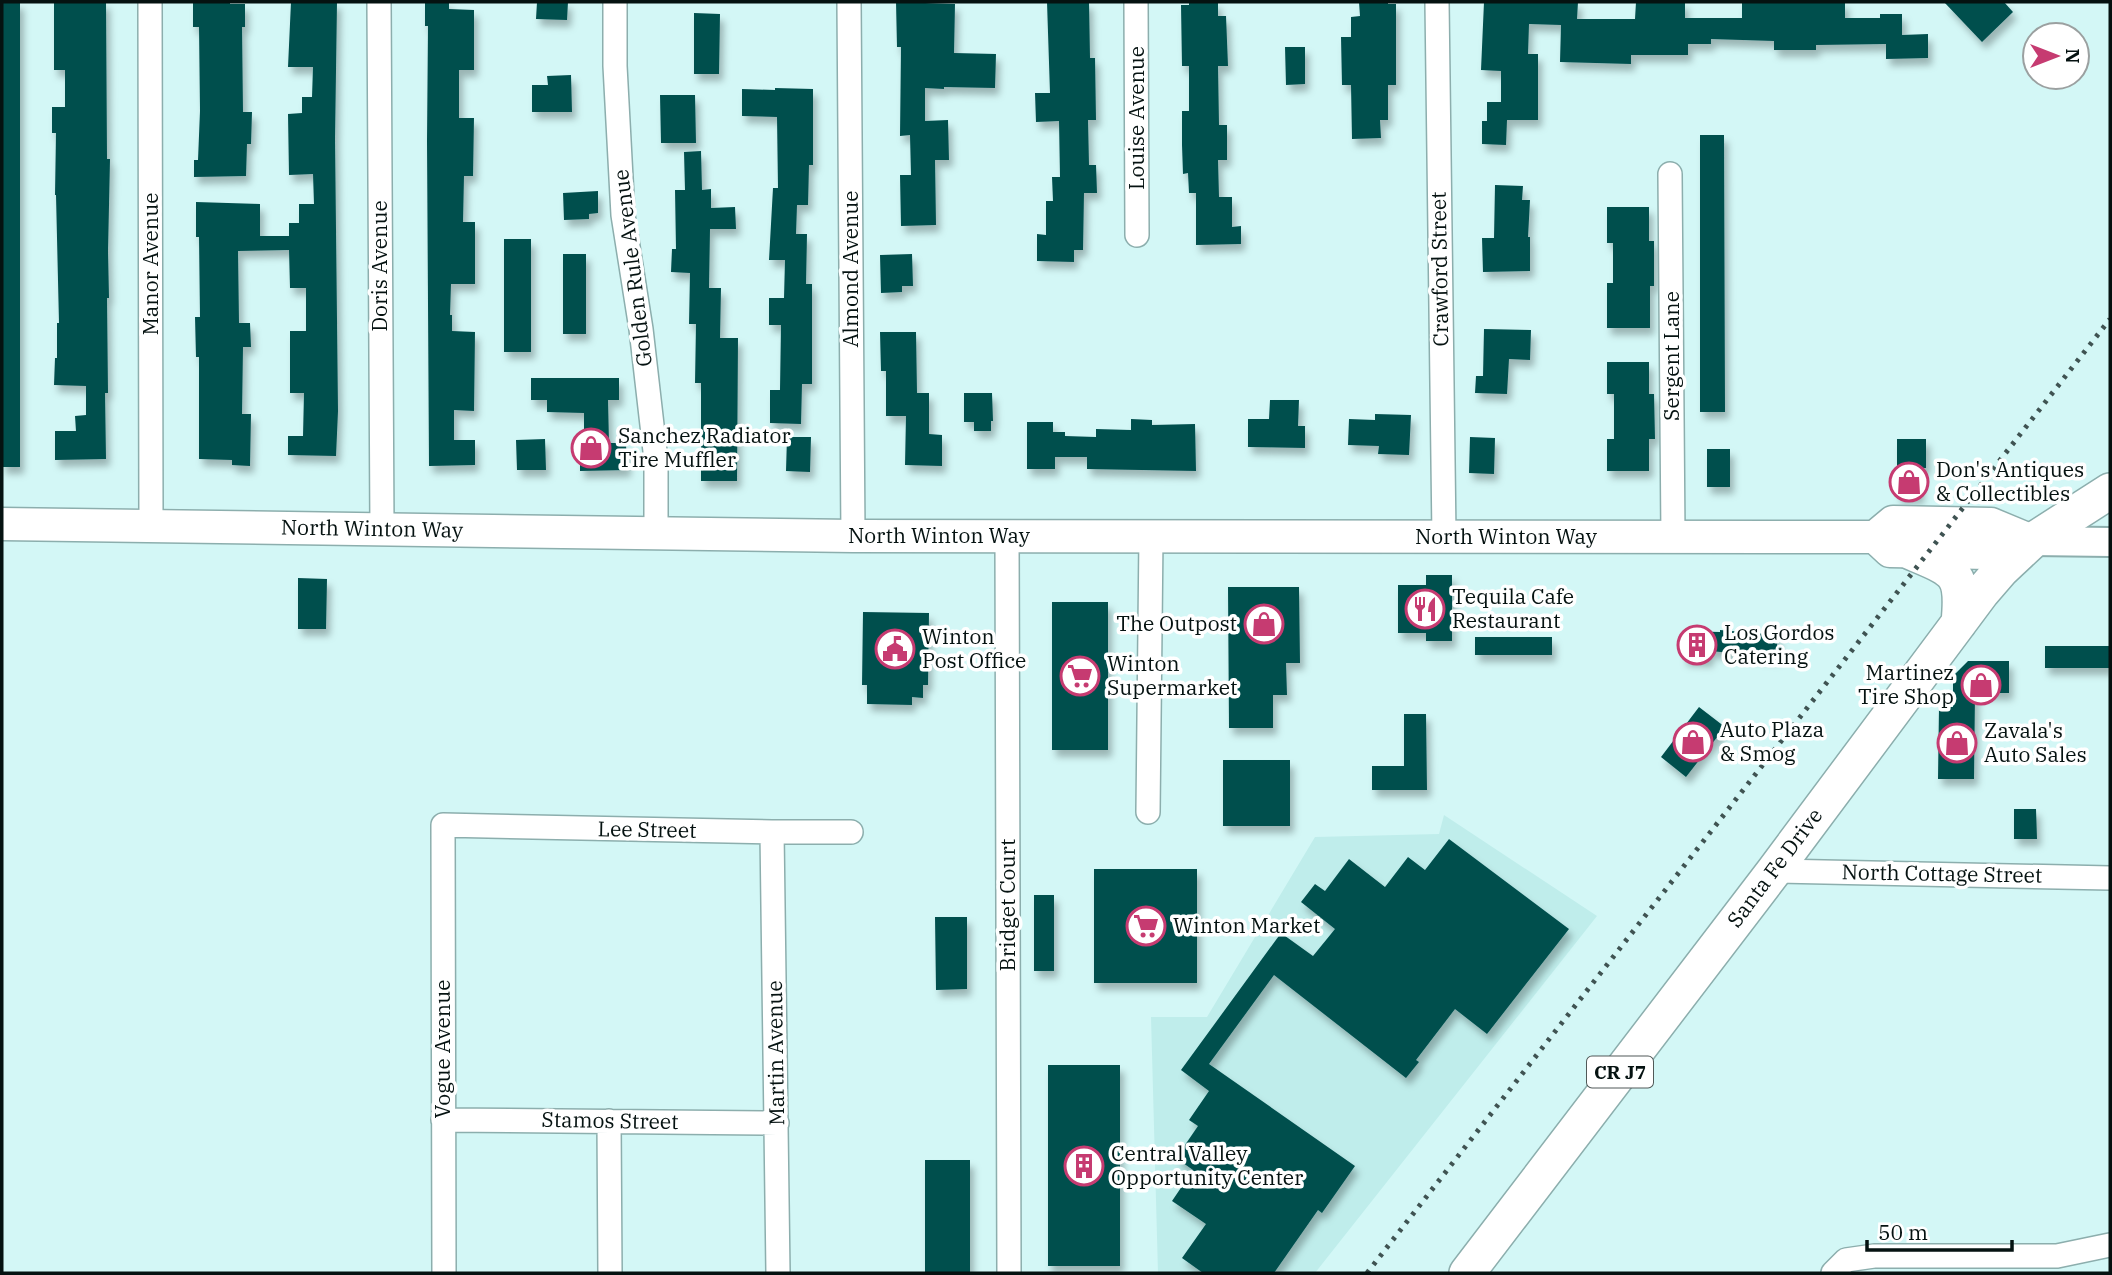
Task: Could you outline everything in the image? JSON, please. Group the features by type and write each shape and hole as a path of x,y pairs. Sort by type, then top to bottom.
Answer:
{"main road":[{"name":"Santa Fe Drive","path":"1467,1273 2001,570 2032,541 2110,491"},
{"name":"North Winton Way","path":"2,524 853,536 1875,537 1893,522 1991,524 2032,541"},
{"name":"North Winton Way","path":"1875,537 1890,551 1911,552 1988,553 2032,541"},
{"path":"1911,552 1941,564 1956,578 1962,596 1959,624"}],"street":[{"name":"Manor Avenue","path":"150,2 151,526"},
{"name":"Doris Avenue","path":"379,2 382,530"},
{"name":"Golden Rule Avenue","path":"615,2 615,66 623,215 656,460 656,534"},
{"name":"Almond Avenue","path":"849,2 853,536"},
{"name":"Louise Avenue","path":"1136,2 1137,235"},
{"name":"Crawford Street","path":"1437,2 1444,537"},
{"name":"Sergent Lane","path":"1670,174 1673,537"},
{"name":"Bridget Court","path":"1007,536 1009,1273"},
{"path":"1148,812 1151,536"},
{"name":"North Winton Way","path":"2032,541 2110,542"},
{"name":"Lee Street","path":"443,825 851,832"},
{"name":"Vogue Avenue","path":"443,825 444,1273"},
{"name":"Martin Avenue","path":"772,832 778,1273"},
{"name":"North Cottage Street","path":"1774,871 2110,878"},
{"name":"Stamos Street","path":"443,1119 777,1123"},
{"path":"609,1121 610,1273"},
{"path":"1833,1273 1846,1260 1874,1256 1899,1264 2057,1256 2110,1245"}],"shaded area":[{"path":"1444,815 1597,916 1315,1273 1158,1273 1151,1017 1207,1017 1315,837 1439,834"}],"building":[{"path":"2,2 20,2 20,467 2,467"},
{"path":"54,2 106,2 107,159 110,159 106,459 55,460 55,431 76,431 75,416 86,415 86,386 54,385 59,323 56,133 52,133 52,107 65,107 65,70 54,70"},
{"path":"193,2 245,4 245,27 242,27 243,112 252,112 246,176 194,177 194,160 198,160 200,111 199,27 193,27"},
{"path":"291,2 337,2 336,456 288,455 288,436 303,436 304,393 290,393 290,331 306,331 306,288 290,288 289,250 238,251 239,323 250,323 251,347 243,347 242,414 251,414 250,466 232,465 232,460 199,459 199,357 196,357 195,317 200,317 196,202 260,204 260,236 289,236 289,223 299,223 299,204 314,204 313,174 289,175 288,114 302,113 302,97 312,97 313,67 288,67"},
{"path":"425,2 449,2 449,9 474,10 474,70 459,70 459,118 474,118 473,176 464,176 463,222 475,222 475,284 451,284 450,315 452,331 475,332 474,411 454,410 454,440 475,440 475,465 429,466 428,26 425,26"},
{"path":"537,2 568,2 567,20 536,19"},
{"path":"896,2 955,4 954,53 996,54 995,88 925,88 925,121 948,120 949,160 935,160 936,225 901,226 900,175 911,175 910,135 900,136 901,47 897,47"},
{"path":"1047,2 1089,2 1090,58 1095,58 1096,120 1088,120 1089,165 1096,165 1097,193 1084,193 1083,250 1074,250 1074,262 1037,261 1037,234 1046,235 1046,201 1053,201 1052,177 1060,177 1059,121 1036,122 1035,93 1050,93"},
{"path":"1189,2 1218,2 1218,16 1226,16 1228,66 1218,66 1219,125 1227,125 1227,160 1218,160 1219,197 1232,197 1232,227 1241,226 1241,244 1196,245 1196,193 1189,193 1188,173 1183,174 1182,145 1182,111 1189,111 1189,66 1182,66 1181,5 1189,5"},
{"path":"1359,2 1396,4 1396,85 1388,85 1388,120 1380,120 1381,138 1352,139 1351,85 1342,85 1341,37 1351,37 1351,17 1360,16"},
{"path":"1484,2 1578,2 1577,19 1635,19 1636,2 1685,2 1685,18 1742,18 1742,2 1845,2 1845,18 1880,18 1880,14 1902,14 1902,35 1928,34 1928,58 1886,59 1886,44 1816,45 1816,50 1774,50 1774,41 1711,39 1711,44 1688,44 1688,55 1631,55 1631,64 1560,62 1561,25 1529,24 1528,54 1538,54 1538,120 1507,120 1506,145 1482,144 1482,121 1487,121 1487,102 1501,102 1501,71 1481,70"},
{"path":"1944,2 2004,2 2013,12 1982,42"},
{"path":"694,13 720,14 719,74 694,74"},
{"path":"1285,47 1305,47 1305,84 1286,85"},
{"path":"571,75 572,112 532,112 532,85 548,85 547,76"},
{"path":"742,89 813,89 813,165 809,165 808,205 797,205 796,234 807,234 806,284 812,284 812,384 802,384 801,424 770,423 770,390 780,390 781,325 769,325 769,298 784,298 785,260 769,260 773,188 778,188 777,117 742,116"},
{"path":"660,95 695,95 696,143 661,143"},
{"path":"1700,135 1724,135 1725,412 1700,412"},
{"path":"701,151 702,190 711,189 711,208 735,207 736,229 710,229 709,288 721,288 720,338 738,338 737,481 701,481 701,383 695,383 696,324 689,324 690,273 671,272 672,249 676,249 675,190 685,190 684,152"},
{"path":"1495,185 1523,186 1522,200 1530,200 1530,271 1483,272 1482,238 1494,238"},
{"path":"598,191 598,213 589,214 589,219 564,220 563,193"},
{"path":"1607,207 1649,207 1649,241 1654,241 1650,328 1607,328 1607,283 1613,283 1613,243 1607,243"},
{"path":"504,239 531,239 531,352 504,352"},
{"path":"563,254 586,254 586,334 563,334"},
{"path":"912,254 913,286 902,286 902,292 881,293 880,255"},
{"path":"1484,329 1531,330 1530,360 1509,359 1507,394 1475,393 1476,376 1483,376"},
{"path":"880,332 916,332 917,393 929,393 929,434 942,435 942,466 905,465 906,416 886,416 886,371 881,371"},
{"path":"1607,362 1649,362 1649,394 1654,394 1655,439 1649,439 1649,471 1607,471 1607,439 1614,439 1614,394 1607,394"},
{"path":"531,378 619,378 619,400 608,400 609,443 626,443 627,470 580,471 580,439 584,439 584,413 547,412 547,400 531,400"},
{"path":"964,393 992,393 991,431 974,431 974,422 964,422"},
{"path":"1270,400 1299,400 1298,426 1305,426 1305,448 1248,447 1248,419 1269,419"},
{"path":"1375,414 1411,415 1409,455 1378,454 1379,446 1348,445 1349,419 1375,420"},
{"path":"1131,419 1152,420 1152,425 1195,424 1196,471 1087,469 1087,457 1055,457 1055,469 1027,469 1027,422 1053,422 1053,432 1065,432 1065,436 1096,437 1096,429 1131,430"},
{"path":"787,437 811,437 810,472 786,471"},
{"path":"1470,437 1495,438 1494,474 1469,473"},
{"path":"545,439 546,470 517,470 516,440"},
{"name":"Don's Antiques & Collectibles","path":"1897,439 1926,439 1926,468 1920,468 1920,497 1897,497"},
{"path":"1707,449 1730,449 1730,487 1707,487"},
{"name":"Tequila Cafe Restaurant","path":"1426,575 1452,575 1452,641 1426,641 1426,633 1398,633 1398,585 1426,585"},
{"path":"298,578 327,579 326,629 298,629"},
{"name":"The Outpost","path":"1228,587 1299,587 1300,663 1286,663 1287,695 1273,695 1273,728 1229,728"},
{"name":"Winton Supermarket","path":"1052,602 1108,602 1108,750 1052,750"},
{"name":"Winton Post Office","path":"863,612 929,613 928,685 923,685 923,698 912,697 912,705 867,704 867,685 862,685"},
{"path":"1720,630 1778,635 1776,657 1710,651 1709,660 1683,659 1684,631"},
{"path":"1475,637 1552,637 1552,655 1475,655"},
{"path":"2045,646 2110,646 2110,668 2045,668"},
{"path":"1968,661 2009,661 2009,693 1975,693 1974,779 1938,779 1939,707 1953,707 1953,676"},
{"name":"Auto Plaza & Smog","path":"1699,707 1725,727 1686,777 1661,757"},
{"path":"1404,714 1426,714 1427,790 1372,790 1372,766 1404,766"},
{"name":"Winton Supermarket","path":"1223,760 1290,760 1290,826 1223,826"},
{"path":"2014,809 2036,809 2037,839 2014,839"},
{"path":"1449,839 1569,929 1487,1034 1455,1009 1416,1060 1419,1062 1406,1078 1274,975 1209,1064 1355,1166 1322,1213 1318,1210 1274,1273 1203,1273 1182,1258 1206,1224 1172,1201 1193,1170 1176,1158 1198,1126 1189,1120 1209,1091 1181,1070 1281,933 1313,956 1335,929 1301,902 1315,884 1325,891 1349,859 1385,887 1408,857 1425,870"},
{"name":"Winton Market","path":"1094,869 1197,869 1197,983 1094,983"},
{"path":"1034,895 1054,895 1054,971 1034,971"},
{"path":"935,917 967,917 967,989 936,990"},
{"name":"Central Valley Opportunity Center","path":"1048,1065 1120,1065 1120,1266 1048,1266"},
{"path":"925,1160 970,1160 970,1273 925,1273"}],"railway":[{"path":"1367,1273 2110,319"}],"place":[{"name":"Sanchez Radiator Tire Muffler","path":"591,448"},
{"name":"Don's Antiques & Collectibles","path":"1909,482"},
{"name":"Tequila Cafe Restaurant","path":"1425,609"},
{"name":"The Outpost","path":"1264,624"},
{"name":"Los Gordos Catering","path":"1697,645"},
{"name":"Winton Post Office","path":"895,649"},
{"name":"Winton Supermarket","path":"1080,676"},
{"name":"Martinez Tire Shop","path":"1981,685"},
{"name":"Auto Plaza & Smog","path":"1693,742"},
{"name":"Zavala's Auto Sales","path":"1957,743"},
{"name":"Winton Market","path":"1146,926"},
{"name":"Central Valley Opportunity Center","path":"1084,1166"}]}
